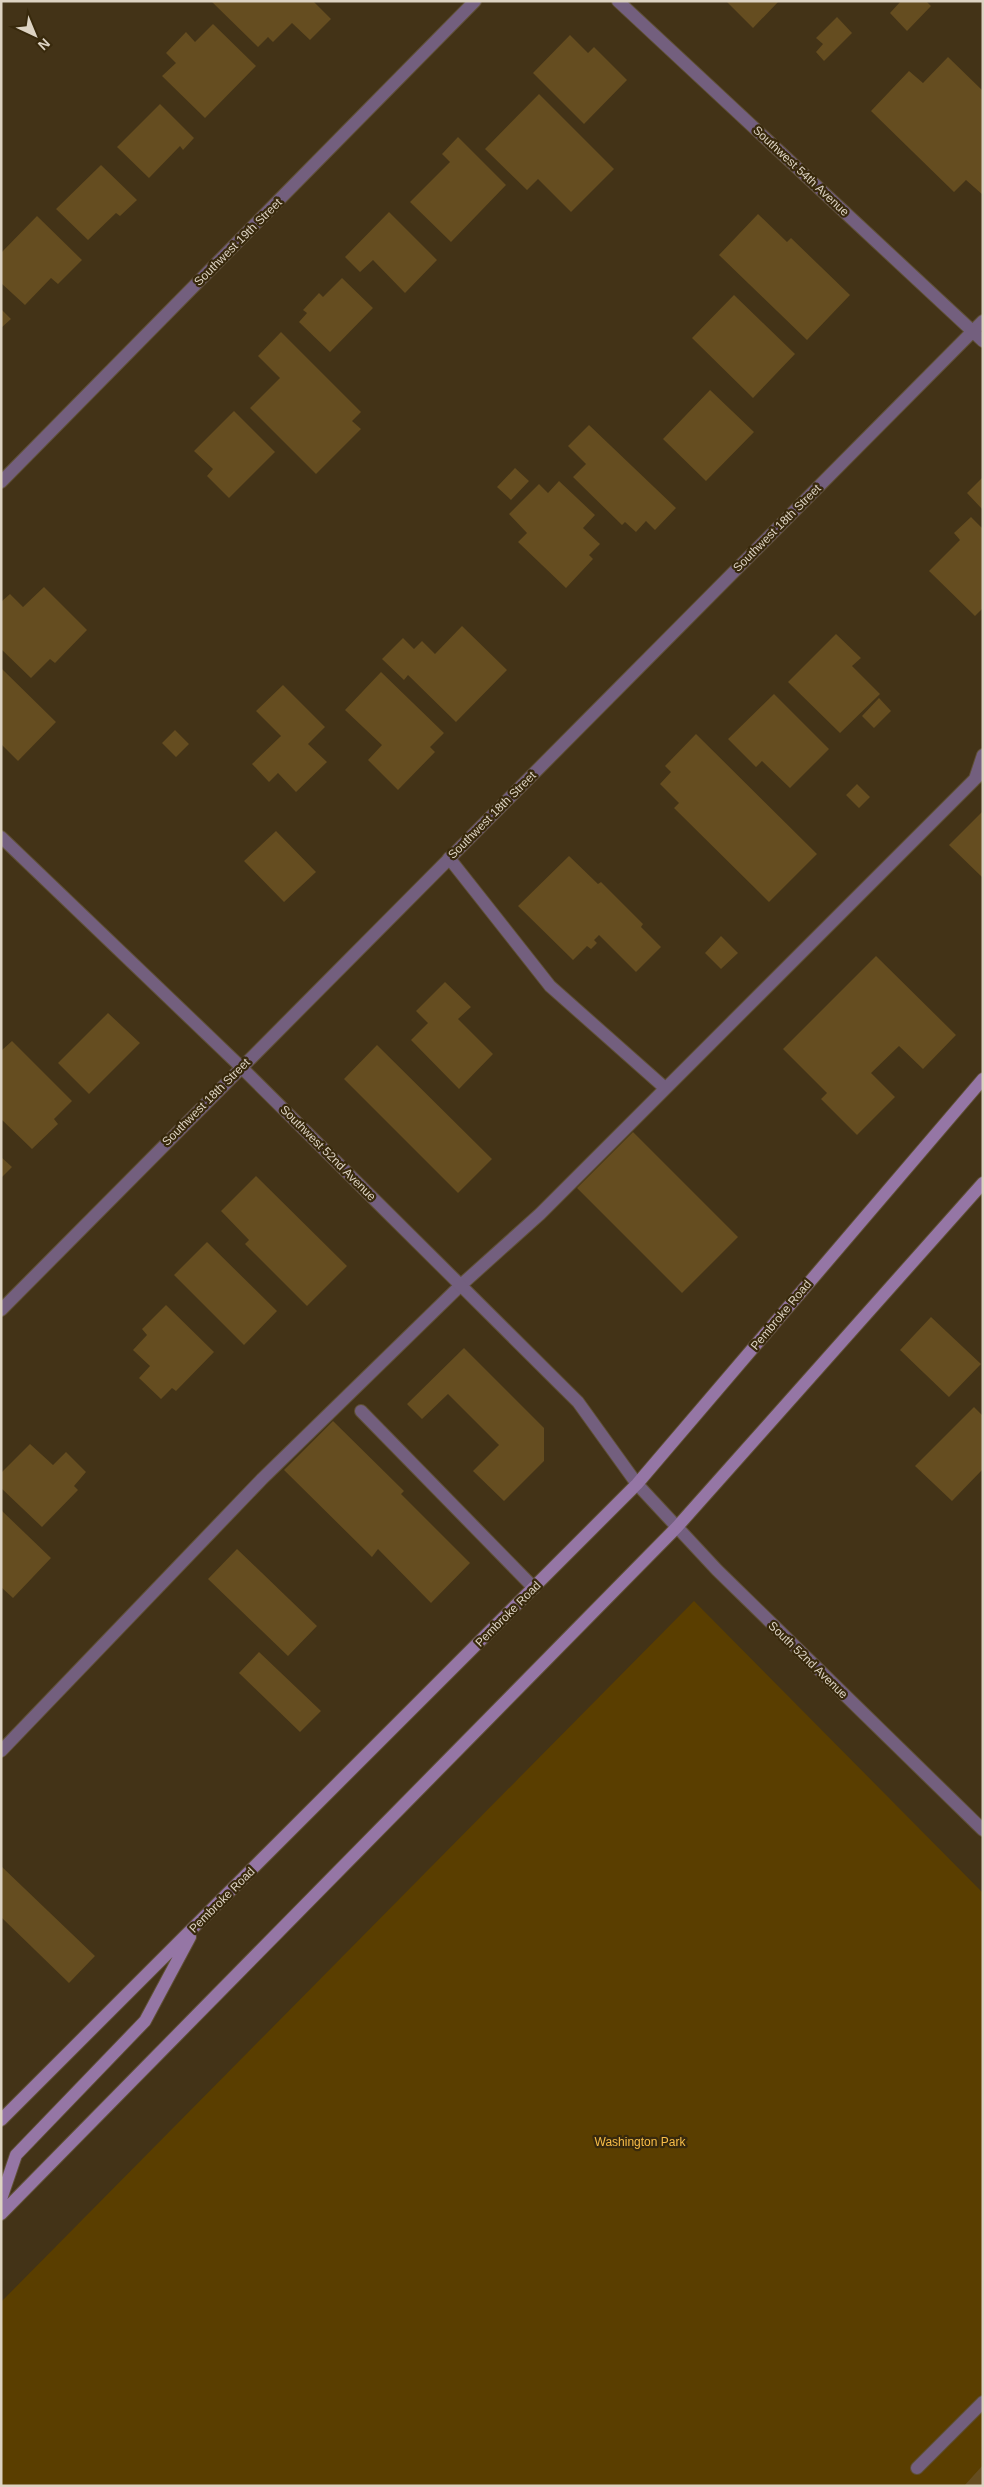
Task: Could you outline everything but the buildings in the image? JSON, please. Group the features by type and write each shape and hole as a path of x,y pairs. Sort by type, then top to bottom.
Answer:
{"main road":[{"name":"Pembroke Road","path":"1,2120 637,1484 983,1079"},
{"path":"1,2214 677,1527 983,1183"},
{"path":"1,2199 16,2155 145,2021 196,1926"}],"street":[{"name":"Southwest 19th Street","path":"1,482 474,1"},
{"name":"Southwest 54th Avenue","path":"618,1 983,341"},
{"name":"Southwest 18th Street","path":"1,1310 983,321"},
{"path":"1,1751 262,1479 461,1285 540,1214 979,777 983,755"},
{"name":"Southwest 52nd Avenue","path":"1,837 241,1067 578,1402 637,1484"},
{"path":"449,858 550,986 665,1088"},
{"path":"361,1411 534,1588"},
{"name":"South 52nd Avenue","path":"637,1484 724,1577 980,1823"},
{"path":"917,2468 983,2402"}],"green space":[{"name":"Washington Park","path":"694,1601 983,1893 983,2486 1,2486 1,2302"}]}
